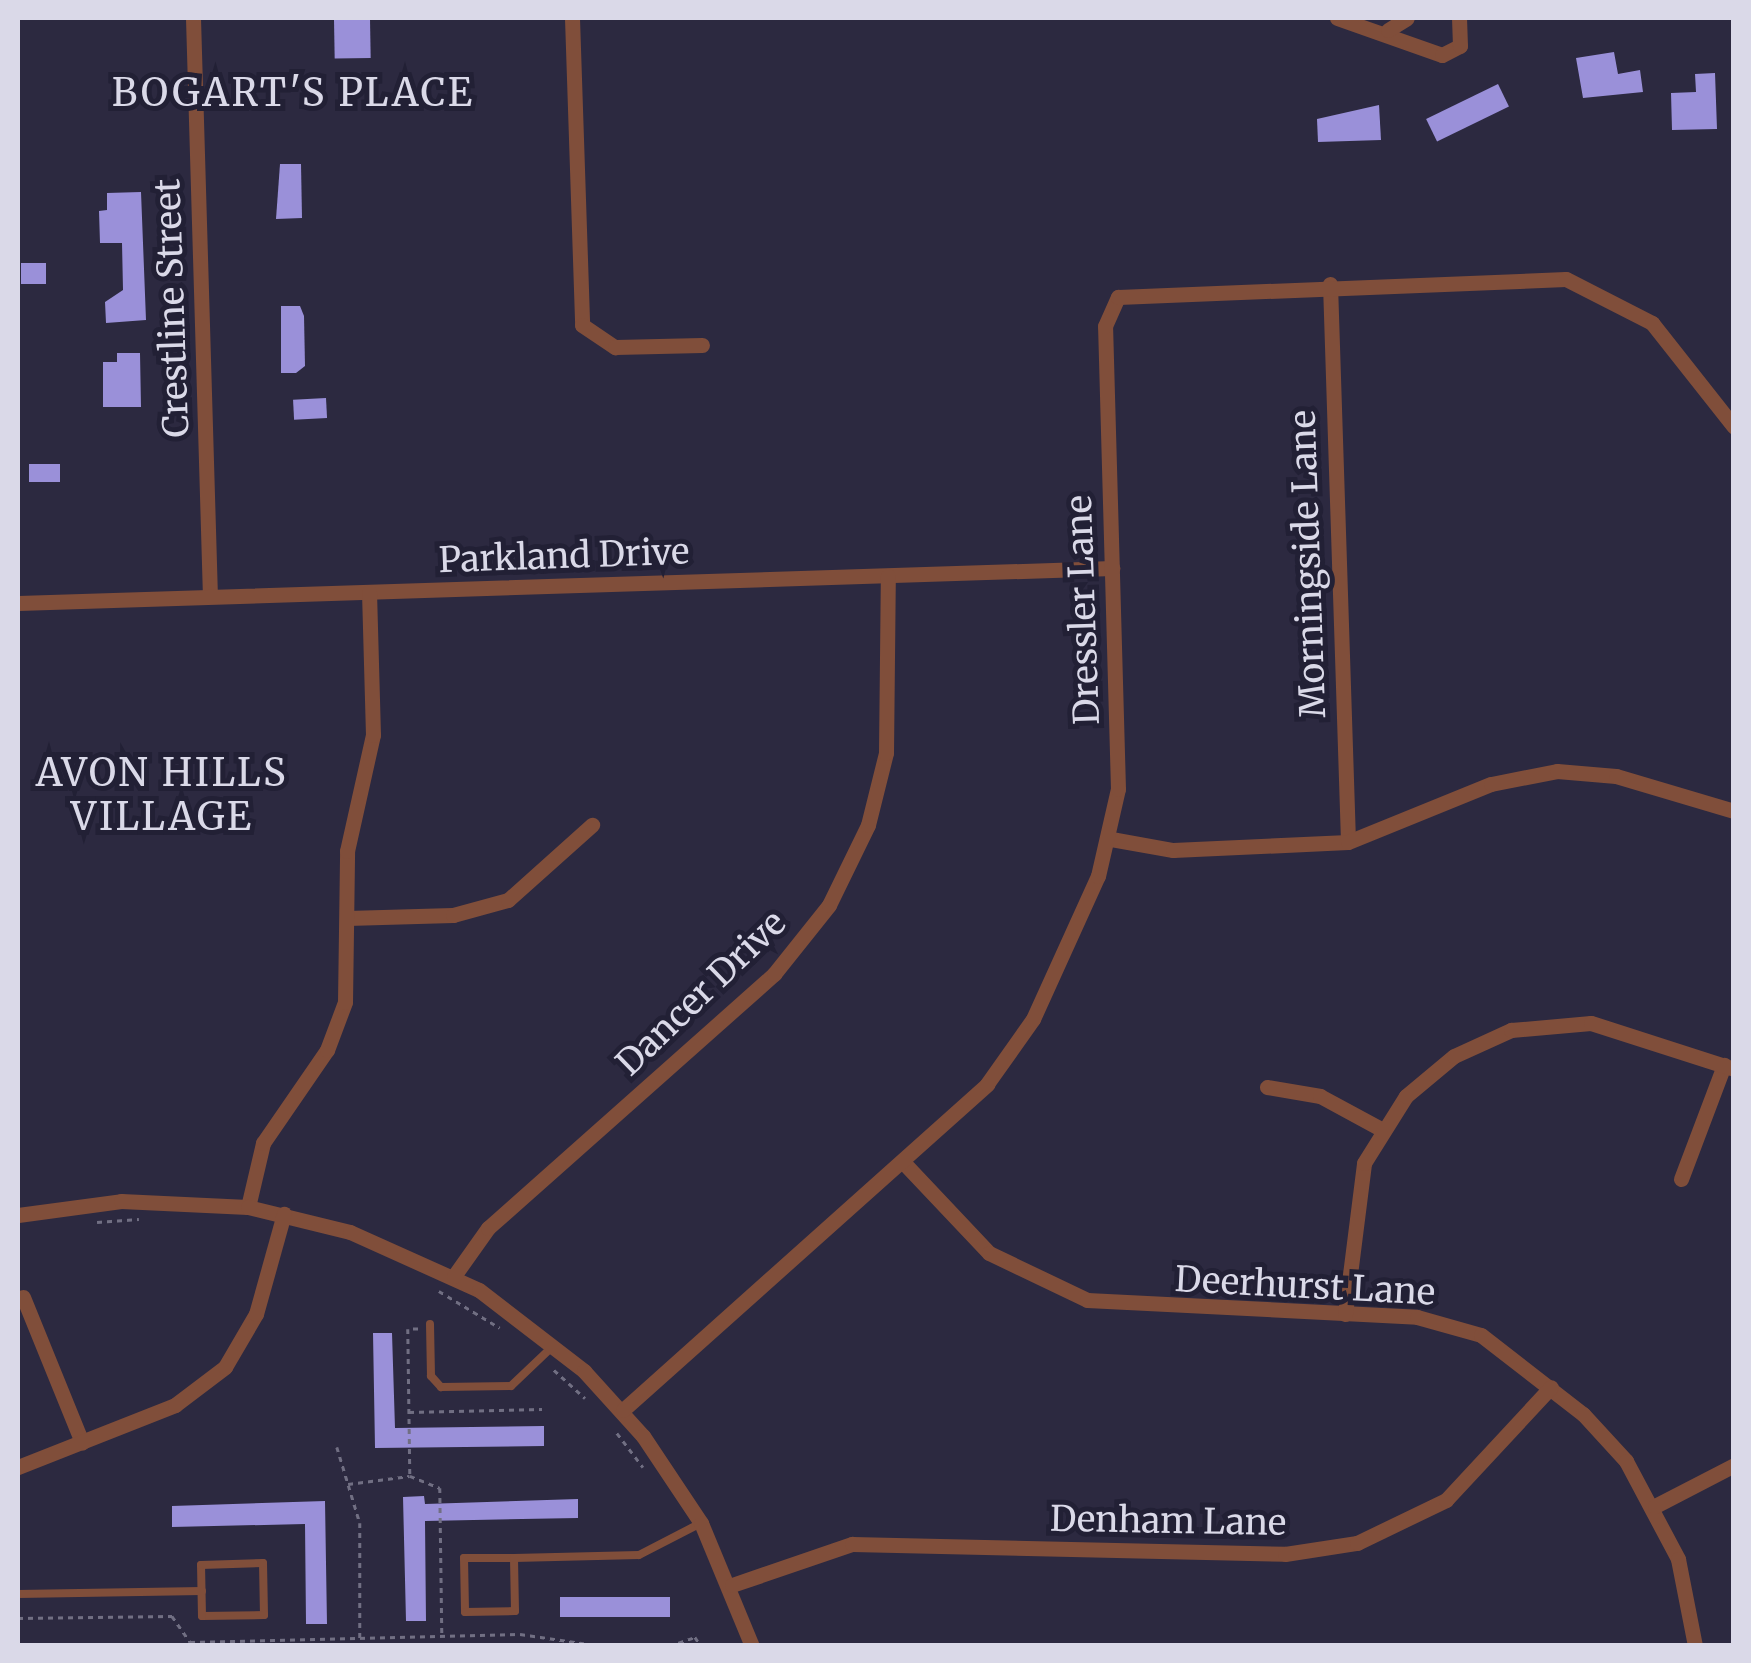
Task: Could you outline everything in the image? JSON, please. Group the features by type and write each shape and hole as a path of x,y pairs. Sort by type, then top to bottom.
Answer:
{"street":[{"name":"Crestline Street","path":"193,18 210,596"},
{"path":"572,18 582,324 615,347 702,345"},
{"path":"1337,18 1388,30 1442,54 1460,46 1460,18"},
{"path":"1388,30 1407,18"},
{"name":"Dressler Lane","path":"622,1410 903,1162 1012,1054 1111,838 1110,305 1130,292 1528,276 1596,287 1662,332 1734,427"},
{"name":"Morningside Lane","path":"1330,284 1348,842"},
{"name":"Parkland Drive","path":"18,603 1112,568"},
{"name":"Dancer Drive","path":"454,1276 488,1228 774,974 829,905 868,826 886,754 888,576"},
{"path":"248,1207 263,1143 340,1021 348,918 348,838 373,736 369,592"},
{"path":"1111,838 1173,850 1348,842 1491,784 1557,771 1616,776 1734,811"},
{"path":"348,918 498,904 540,882 592,824"},
{"path":"1344,1314 1353,1199 1381,1129 1440,1065 1529,1026 1615,1026 1728,1067 1680,1179"},
{"path":"1267,1086 1320,1096 1381,1129"},
{"name":"Deerhurst Lane","path":"903,1162 989,1253 1063,1292 1132,1308 1344,1314 1457,1325 1551,1387 1608,1438 1655,1506 1678,1559 1695,1646"},
{"path":"18,1215 121,1201 248,1207 284,1214 454,1276 554,1345 622,1410 701,1524 732,1585 748,1644"},
{"path":"18,1467 176,1406 225,1367 256,1314 284,1214"},
{"path":"22,1297 82,1442"},
{"name":"Denham Lane","path":"732,1585 852,1544 1285,1554 1357,1543 1446,1500 1551,1387"},
{"path":"1655,1506 1734,1465"}],"lane":[{"path":"430,1327 431,1376 441,1386 512,1386 554,1345"},
{"path":"514,1558 515,1610 465,1612 464,1558 639,1555 701,1524"},
{"path":"201,1564 264,1564 264,1615 202,1616 202,1590 201,1564"},
{"path":"18,1594 202,1590"}],"path":[{"path":"89,1222 156,1220"},
{"path":"422,1281 511,1335"},
{"path":"410,1476 408,1329 430,1327"},
{"path":"560,1374 589,1401"},
{"path":"409,1412 542,1409"},
{"path":"613,1428 654,1482"},
{"path":"337,1446 360,1523 360,1646"},
{"path":"348,1484 410,1476 440,1488 442,1636"},
{"path":"18,1618 172,1616 189,1644 565,1635 602,1646"},
{"path":"669,1646 695,1637 701,1646"}],"building":[{"path":"370,19 371,58 335,59 334,20"},
{"path":"1614,52 1618,74 1640,70 1643,92 1583,98 1576,58"},
{"path":"1715,73 1717,129 1672,130 1671,93 1696,92 1695,74"},
{"path":"1498,84 1509,106 1437,142 1426,119"},
{"path":"1379,105 1381,140 1318,142 1317,119"},
{"path":"280,164 301,164 302,218 276,219"},
{"path":"141,192 146,320 106,323 105,302 123,290 122,243 100,243 99,211 107,210 107,193"},
{"path":"21,263 46,263 46,284 21,284"},
{"path":"281,306 300,306 304,316 305,366 296,373 281,373"},
{"path":"117,353 140,353 141,407 103,407 103,362 117,362"},
{"path":"326,398 327,418 294,420 293,400"},
{"path":"29,464 60,464 60,482 29,482"},
{"path":"373,1333 392,1333 395,1428 544,1426 544,1446 375,1448"},
{"path":"424,1496 425,1504 578,1499 578,1518 425,1521 426,1621 406,1621 403,1497"},
{"path":"325,1501 327,1624 306,1624 305,1524 172,1527 172,1506"},
{"path":"560,1597 670,1597 670,1617 560,1617"}],"district":[{"name":"BOGART'S PLACE","path":"293,93"},
{"name":"AVON HILLS VILLAGE","path":"162,794"}]}
